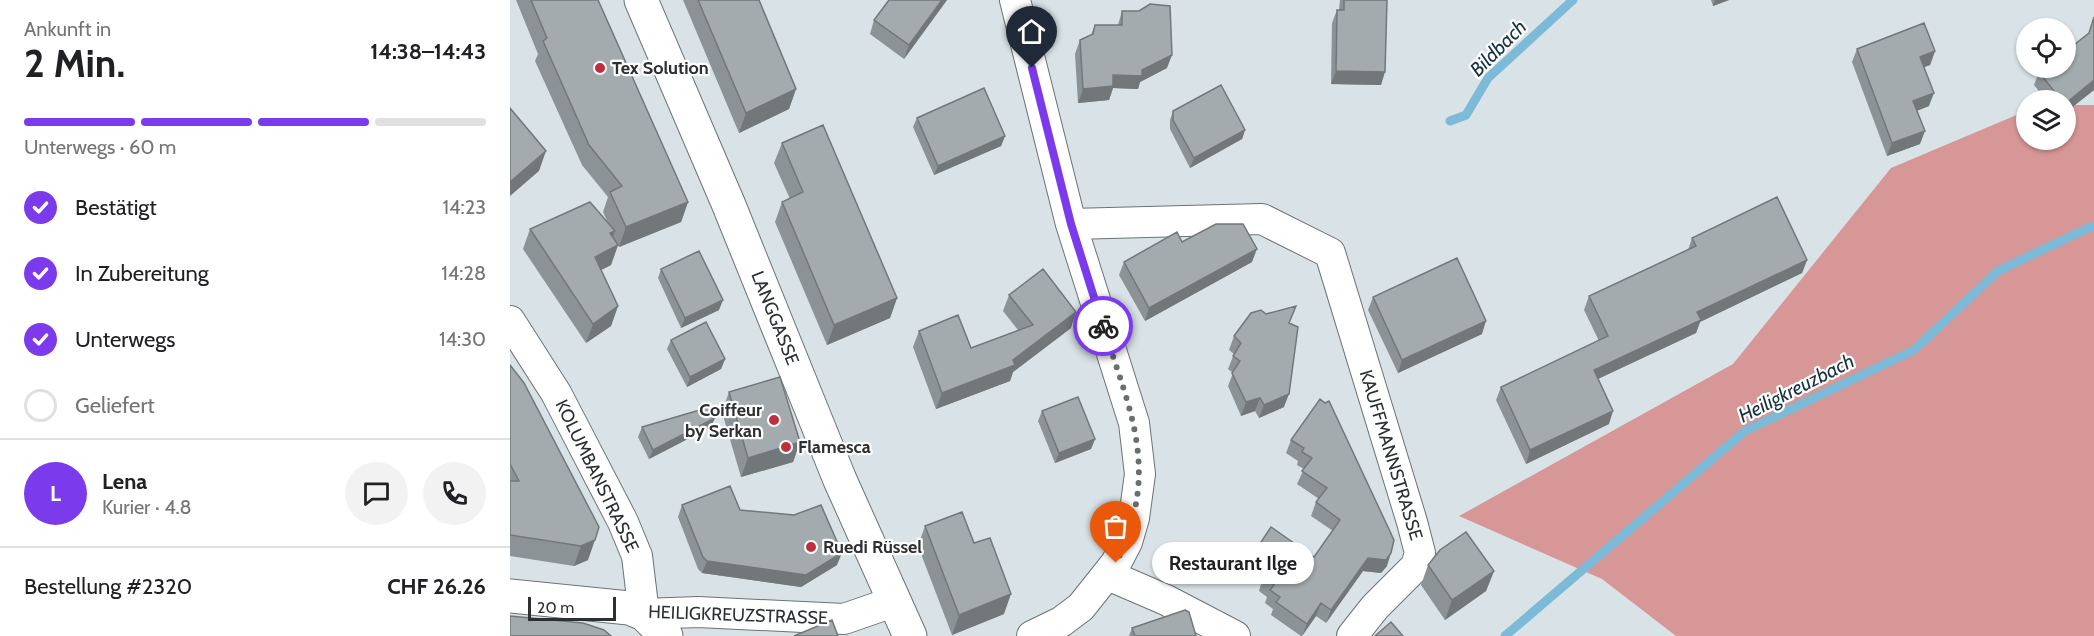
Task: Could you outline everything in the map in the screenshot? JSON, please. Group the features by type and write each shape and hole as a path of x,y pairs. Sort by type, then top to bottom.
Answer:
{"main road":[{"name":"LANGGASSE","path":"641,0 733,214 836,469 910,636"},
{"name":"HEILIGKREUZSTRASSE","path":"510,596 629,608 655,625"}],"street":[{"path":"1015,0 1071,224 1134,423 1140,474 1134,518 1127,542 1108,575 1082,607 1061,622 1032,636"},
{"name":"KAUFFMANNSTRASSE","path":"1071,224 1262,219 1330,253 1406,499 1420,553 1416,566 1375,607 1352,636"},
{"name":"KOLUMBANSTRASSE","path":"510,321 556,393 623,522 637,556 655,625"},
{"path":"1108,575 1166,600 1234,636"},
{"name":"HEILIGKREUZSTRASSE","path":"655,625 698,612 844,619 893,602"}],"shaded area":[{"path":"2076,105 2094,105 2094,636 1676,636 1602,579 1459,516 1733,364 1891,168 2016,115 2016,150 2076,150"}],"building":[{"path":"531,0 598,0 688,202 626,227 610,192 622,186 589,145 543,41 547,38"},
{"path":"698,0 759,0 796,89 746,113"},
{"path":"889,0 942,0 909,45 874,20"},
{"path":"1344,0 1387,0 1385,72 1336,71 1337,10 1344,10"},
{"path":"1150,4 1170,6 1172,55 1142,70 1142,76 1113,75 1113,86 1083,89 1080,40 1093,34 1095,25 1122,25 1122,11 1139,11"},
{"path":"2094,17 2094,80 2076,95 2076,90 2053,90 2044,78 2076,78 2076,43 2089,33"},
{"path":"1924,23 1935,51 1920,57 1934,93 1913,101 1925,131 1892,143 1857,49"},
{"path":"1221,85 1245,130 1194,158 1173,120 1173,111"},
{"path":"984,88 1005,136 938,166 917,118"},
{"path":"510,108 546,151 510,182"},
{"path":"823,125 897,298 834,325 782,202 803,192 782,143"},
{"path":"1777,197 1807,260 1697,312 1701,320 1594,370 1613,411 1530,450 1501,387 1608,336 1589,296 1696,246 1692,238"},
{"path":"590,202 615,231 610,233 618,245 595,257 618,306 593,324 530,229"},
{"path":"1216,224 1243,224 1257,249 1149,308 1124,262 1177,232 1182,242"},
{"path":"699,251 723,300 685,318 661,269"},
{"path":"1457,258 1486,321 1402,360 1373,297"},
{"path":"1043,269 1076,312 1013,360 1015,365 942,393 919,331 958,315 971,348 1033,325 1009,295"},
{"path":"1296,306 1289,323 1298,327 1289,394 1264,405 1260,398 1246,402 1232,373 1240,361 1233,356 1241,343 1234,336 1251,313 1261,310 1266,314"},
{"path":"706,322 725,359 690,377 671,340"},
{"path":"510,365 524,383 599,527 595,540 581,546 510,535 510,481 519,481 510,464"},
{"path":"780,377 800,442 748,458 729,392"},
{"path":"1078,397 1095,439 1059,453 1042,411"},
{"path":"1320,399 1325,403 1329,401 1394,540 1391,553 1386,560 1368,558 1331,610 1321,603 1307,624 1276,602 1280,597 1270,590 1274,585 1263,578 1268,572 1258,565 1262,560 1253,554 1271,527 1314,557 1340,520 1316,502 1327,488 1302,471 1312,458 1302,452 1304,448 1291,440"},
{"path":"710,407 715,418 653,450 642,427"},
{"path":"730,486 740,510 794,515 821,505 842,553 806,575 707,561 703,557 682,505"},
{"path":"962,512 974,543 990,538 1011,594 959,615 925,526"},
{"path":"1466,532 1494,571 1452,600 1428,565 1440,550"},
{"path":"1185,610 1189,612 1196,636 1135,636 1132,628"},
{"path":"510,616 583,623 604,630 611,636 510,636"},
{"path":"832,620 838,636 794,636"},
{"path":"1391,622 1403,636 1375,636"}],"waterway":[{"name":"Bildbach","path":"1450,121 1466,115 1488,78 1573,0"},
{"name":"Heiligkreuzbach","path":"1505,636 1745,431 1914,350 1998,271 2094,227"}],"way so far":[{"path":"1103,326 1134,423 1140,474 1134,518 1127,542 1116,563"}],"place":[{"name":"Tex Solution","path":"600,68"},
{"name":"Coiffeur by Serkan","path":"774,420"},
{"name":"Flamesca","path":"786,447"},
{"name":"Ruedi Rüssel","path":"811,547"},
{"name":"Restaurant Ilge","path":"1116,563"}],"route":[{"path":"1032,68 1071,224 1103,326"}]}
